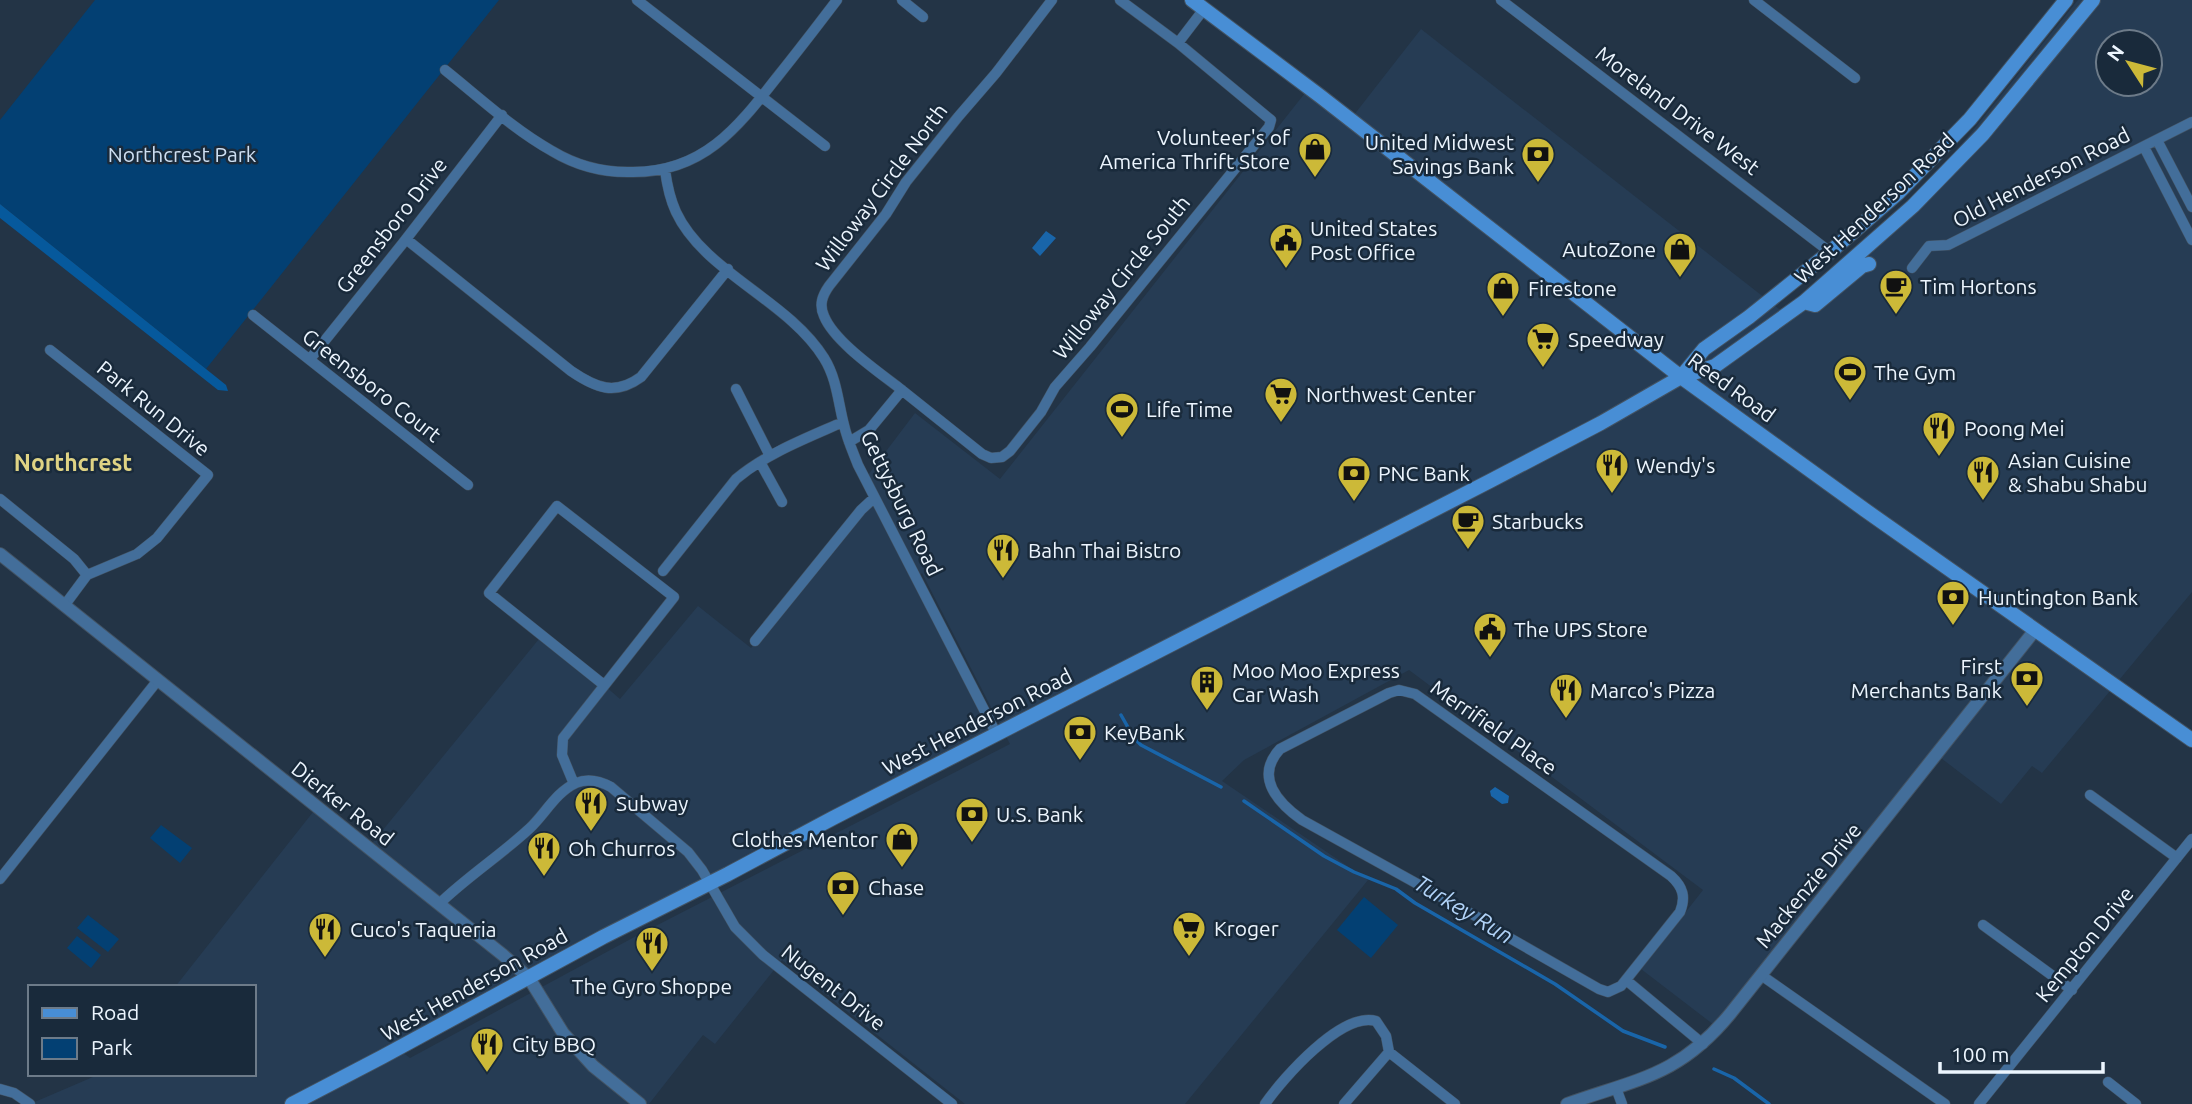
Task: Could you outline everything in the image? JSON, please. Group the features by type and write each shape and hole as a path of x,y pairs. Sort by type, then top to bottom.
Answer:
{"main road":[{"name":"West Henderson Road","path":"1681,377 1704,349 1830,252 1898,193 1970,118 2066,0"},
{"name":"West Henderson Road","path":"292,1104 641,917 1502,475 1681,377 1715,366 1804,302 1879,238 1983,134 2093,0"},
{"name":"Reed Road","path":"1198,5 1681,377 2192,740"},
{"path":"1804,302 1815,305 1862,266 1869,264"}],"street":[{"path":"637,0 825,146"},
{"path":"445,70 502,116 553,152 595,169 622,173 665,170 712,148 735,128 837,0"},
{"path":"902,0 923,17"},
{"name":"Willoway Circle North","path":"902,390 858,355 830,326 823,316 823,294 886,214 906,182 1052,0"},
{"path":"1120,0 1178,43 1198,5"},
{"name":"Moreland Drive West","path":"1501,0 1830,252"},
{"path":"1754,0 1855,78"},
{"name":"Willoway Circle South","path":"902,390 982,454 992,458 1002,457 1010,451 1041,412 1055,387 1152,272 1191,220 1247,156 1269,127 1271,120 1178,43"},
{"name":"Greensboro Drive","path":"310,359 502,116"},
{"name":"Old Henderson Road","path":"1912,268 1929,246 1948,246 2192,122"},
{"path":"2157,140 2192,207"},
{"path":"2144,147 2192,240"},
{"name":"Gettysburg Road","path":"665,170 672,200 682,224 698,243 784,313 809,337 824,358 836,384 849,442 874,498 997,735"},
{"path":"406,239 571,371 595,386 606,388 622,387 641,377 727,269"},
{"name":"Greensboro Court","path":"253,314 468,485"},
{"name":"Park Run Drive","path":"50,350 208,475 147,547 137,554 87,575"},
{"path":"736,389 770,456"},
{"path":"849,442 869,430 902,390"},
{"path":"663,570 736,479 770,456 843,422"},
{"path":"760,462 782,502"},
{"path":"755,641 861,510 874,498"},
{"path":"0,499 74,559 87,575 64,606"},
{"path":"439,904 463,881 536,823 562,792 573,784 562,754 563,738 674,597 557,506 489,593 604,685"},
{"name":"Dierker Road","path":"0,554 529,978 563,1033 593,1066 640,1104"},
{"name":"Mackenzie Drive","path":"1567,1104 1640,1081 1671,1067 1703,1044 2035,631"},
{"path":"0,878 159,680"},
{"name":"Merrifield Place","path":"1405,690 1415,694 1681,886 1684,899 1680,912 1626,980 1615,990 1608,992 1599,989 1479,918 1303,820 1286,808 1274,791 1269,771 1273,757 1285,746 1394,691 1405,690"},
{"name":"Nugent Drive","path":"573,784 588,780 611,787 688,852 698,863 743,937 952,1104"},
{"path":"2090,795 2177,858"},
{"name":"Kempton Drive","path":"1979,1104 2192,839"},
{"path":"1983,925 2071,990"},
{"path":"1761,975 1945,1104"},
{"path":"1626,980 1703,1044"},
{"path":"1265,1104 1303,1058 1342,1029 1364,1019 1376,1021 1386,1036 1389,1052 1455,1104"},
{"path":"1344,1104 1389,1052"},
{"path":"2108,1082 2136,1104"},
{"path":"1616,1088 1622,1104"},
{"path":"0,1089 14,1093 30,1104"}],"shaded area":[{"path":"2078,0 2192,0 2192,592 2042,773 2032,766 2001,804 1937,755 1718,1028 1641,969 1703,890 1409,670 1244,760 1222,781 1368,880 1185,1104 965,1104 782,960 715,1044 703,1035 649,1104 30,1104 95,1076 256,1076 256,985 177,985 317,807 369,847 539,639 620,699 698,606 751,648 874,498 865,479 915,413 1000,479 1309,88 1350,120 1421,29 1784,313 1879,238 1966,139","holes":["922,573 1010,744 640,934 410,1058 398,1049 997,735 917,580"]},
{"path":"0,204 226,385 228,391 218,390 0,218"},
{"path":"1046,231 1056,238 1040,256 1032,248"},
{"path":"1495,787 1509,796 1508,803 1502,804 1491,796 1490,791"}],"green space":[{"name":"Northcrest Park","path":"95,0 499,0 206,369 0,204 0,120"},
{"path":"161,825 192,848 180,863 150,838"},
{"path":"1364,897 1398,925 1371,958 1337,930"},
{"path":"88,915 119,939 108,952 77,928"},
{"path":"77,936 101,955 91,968 67,948"}],"waterway":[{"name":"Turkey Run","path":"1121,715 1141,745 1221,787"},
{"name":"Turkey Run","path":"1244,801 1324,856 1396,889 1415,903 1555,984 1623,1031 1665,1047"},
{"name":"Turkey Run","path":"1714,1069 1734,1078 1769,1104"}],"place":[{"name":"Volunteer's of America Thrift Store","path":"1315,179"},
{"name":"United Midwest Savings Bank","path":"1538,184"},
{"name":"United States Post Office","path":"1286,270"},
{"name":"AutoZone","path":"1680,279"},
{"name":"Tim Hortons","path":"1896,316"},
{"name":"Firestone","path":"1503,318"},
{"name":"Speedway","path":"1543,369"},
{"name":"The Gym","path":"1850,402"},
{"name":"Northwest Center","path":"1281,424"},
{"name":"Life Time","path":"1122,439"},
{"name":"Poong Mei","path":"1939,458"},
{"name":"Wendy's","path":"1612,495"},
{"name":"Asian Cuisine & Shabu Shabu","path":"1983,502"},
{"name":"PNC Bank","path":"1354,503"},
{"name":"Starbucks","path":"1468,551"},
{"name":"Bahn Thai Bistro","path":"1003,580"},
{"name":"Huntington Bank","path":"1953,627"},
{"name":"The UPS Store","path":"1490,659"},
{"name":"First Merchants Bank","path":"2027,708"},
{"name":"Moo Moo Express Car Wash","path":"1207,712"},
{"name":"Marco's Pizza","path":"1566,720"},
{"name":"KeyBank","path":"1080,762"},
{"name":"Subway","path":"591,833"},
{"name":"U.S. Bank","path":"972,844"},
{"name":"Clothes Mentor","path":"902,869"},
{"name":"Oh Churros","path":"544,878"},
{"name":"Chase","path":"843,917"},
{"name":"Kroger","path":"1189,958"},
{"name":"Cuco's Taqueria","path":"325,959"},
{"name":"The Gyro Shoppe","path":"652,973"},
{"name":"City BBQ","path":"487,1074"}],"district":[{"name":"Northcrest","path":"73,462"}]}
